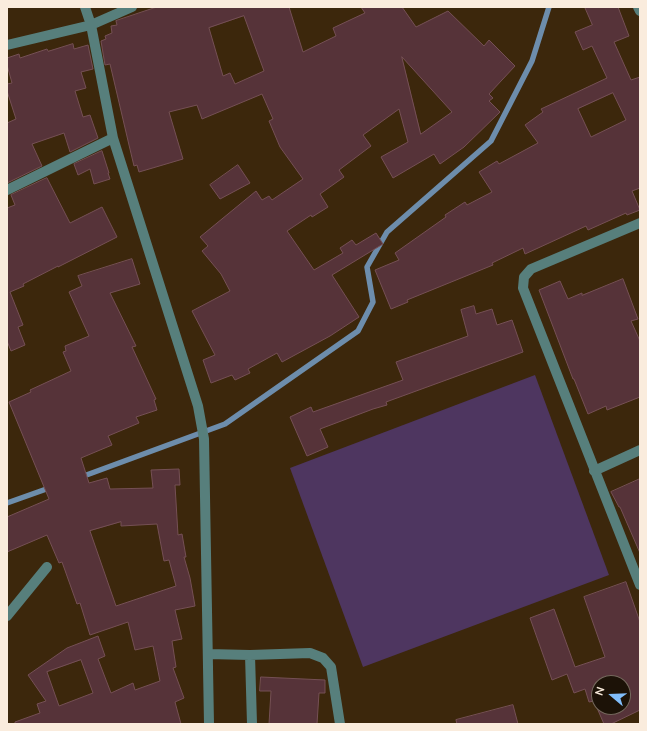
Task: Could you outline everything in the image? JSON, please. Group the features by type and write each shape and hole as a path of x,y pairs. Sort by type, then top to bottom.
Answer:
{"street":[{"path":"85,7 91,25 113,138 198,406 204,440 209,724"},
{"path":"7,45 91,25 132,7"},
{"path":"638,7 640,11"},
{"path":"7,190 113,138"},
{"path":"640,223 531,269 524,277 523,288 640,586"},
{"path":"594,471 640,450"},
{"path":"7,616 47,567"},
{"path":"208,654 310,653 323,658 331,667 340,724"},
{"path":"250,654 252,724"}],"shaded area":[{"path":"535,375 609,575 363,667 290,468"}],"building":[{"path":"157,7 289,7 303,52 336,36 333,28 365,13 361,7 402,7 416,27 448,11 484,46 489,40 515,66 489,94 493,98 489,101 500,112 464,147 440,164 434,154 393,178 381,157 408,142 399,109 363,135 371,146 339,170 344,177 320,194 328,207 312,217 311,215 287,231 314,270 343,253 340,248 352,240 356,245 376,233 383,244 332,275 359,317 330,336 282,362 277,353 248,369 250,373 235,380 232,375 211,383 203,360 215,355 192,311 230,291 221,274 202,251 208,246 200,237 256,191 262,200 269,196 272,200 303,179 280,147 269,121 273,119 262,94 202,119 197,105 169,112 183,159 139,172 137,165 134,166 110,64 105,65 101,41 106,39 105,36 112,33 111,26 117,25 116,21","holes":["244,16 264,71 235,84 230,73 223,76 209,28","402,57 452,112 421,134"]},
{"path":"585,7 618,7 629,36 614,42 631,80 640,77 640,188 632,191 640,210 627,215 626,213 588,230 586,226 525,254 523,248 492,263 493,265 407,300 408,302 391,309 375,270 399,260 395,253 446,217 445,215 465,202 467,205 492,192 479,172 497,161 499,164 538,143 525,125 543,112 541,109 607,78 592,46 583,50 575,32 592,25","holes":["613,93 626,120 591,137 578,109"]},
{"path":"73,44 74,49 88,45 93,69 81,72 86,88 75,91 83,117 90,115 98,138 70,152 64,133 32,144 42,166 7,183 7,123 16,119 7,91 7,84 12,83 7,65 7,58 19,54 20,58 47,49 48,51"},
{"path":"102,151 110,179 94,184 90,169 78,175 74,164"},
{"path":"238,165 250,183 220,199 210,185"},
{"path":"47,178 70,223 102,207 117,237 10,292 23,325 18,327 25,345 11,351 7,341 7,208 15,205 11,195"},
{"path":"132,259 140,284 110,293 136,346 132,347 156,399 154,400 157,410 136,417 139,423 108,436 112,445 81,458 89,483 107,478 110,489 153,488 151,470 179,469 180,485 175,485 178,535 182,534 186,557 184,557 190,578 195,606 175,610 182,639 172,641 176,667 173,668 184,698 175,702 181,724 15,724 15,722 40,713 37,704 46,701 28,675 67,648 98,636 105,656 98,659 111,693 133,683 135,690 160,681 153,646 135,650 128,622 90,635 80,603 77,604 62,562 59,563 47,535 7,552 7,517 49,499 9,402 31,392 30,390 71,371 63,352 66,351 65,346 89,336 69,292 82,286 78,276","holes":["121,522 121,526 157,524 164,561 169,560 176,586 116,606 90,531","81,660 93,693 59,706 47,672"]},
{"path":"623,279 638,319 631,321 640,341 640,397 607,410 606,406 588,414 539,290 560,281 568,299"},
{"path":"474,306 476,314 492,309 497,325 512,320 523,352 386,402 387,405 320,429 328,447 307,456 290,417 311,407 313,412 403,380 396,362 468,336 461,310"},
{"path":"640,479 640,553 620,507 611,492"},
{"path":"626,582 640,622 640,710 631,714 631,675 591,675 591,702 589,702 585,689 574,693 567,674 552,680 530,618 554,609 575,667 605,657 584,597"},
{"path":"261,677 325,680 325,693 319,693 317,724 269,724 271,691 260,691"},
{"path":"513,705 518,724 457,724 456,720"},
{"path":"600,715 630,715 611,724 604,724"}],"waterway":[{"path":"81,477 225,424 358,331 373,302 367,267 387,232 491,141 532,61 549,7"},
{"path":"7,503 52,487"}]}
